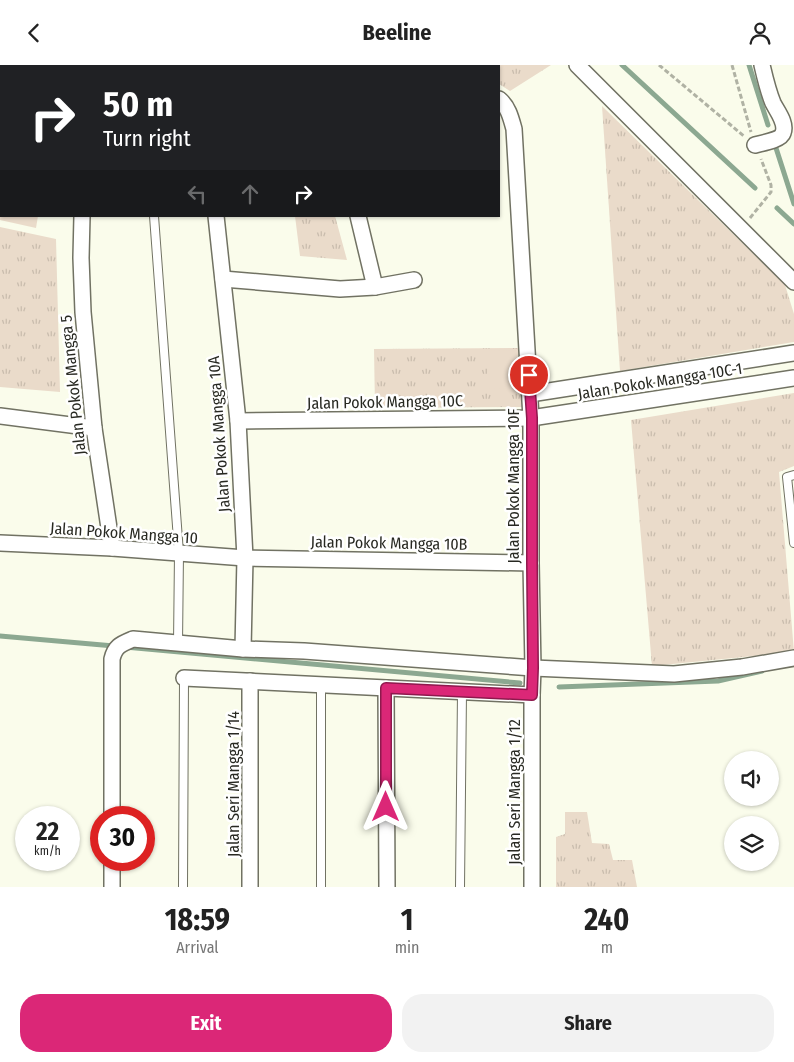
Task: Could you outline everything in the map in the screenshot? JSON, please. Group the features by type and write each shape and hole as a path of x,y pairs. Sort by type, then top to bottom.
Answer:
{"street":[{"path":"577,65 794,282"},
{"path":"755,145 780,138 784,126 773,103 762,65"},
{"name":"Jalan Pokok Mangga 10F","path":"500,100 510,114 514,129 532,418 533,668"},
{"name":"Jalan Pokok Mangga 5","path":"82,217 82,312 94,428 112,548"},
{"name":"Jalan Pokok Mangga 10A","path":"216,217 238,421 245,558 243,649"},
{"path":"358,217 375,287"},
{"path":"223,279 340,289 375,287 414,280"},
{"path":"530,394 794,353"},
{"name":"Jalan Pokok Mangga 10C-1","path":"532,418 794,378"},
{"path":"0,416 94,428"},
{"name":"Jalan Pokok Mangga 10C","path":"238,421 532,418"},
{"name":"Jalan Pokok Mangga 10","path":"0,543 112,548 245,558"},
{"name":"Jalan Pokok Mangga 10B","path":"245,558 532,563"},
{"path":"112,806 115,653 133,639 243,649 304,651 533,668 674,673 742,667 794,658"},
{"name":"Jalan Seri Mangga 1/12","path":"532,887 533,668"},
{"path":"184,679 532,695"},
{"name":"Jalan Seri Mangga 1/14","path":"250,681 250,887"},
{"path":"386,688 387,887"},
{"path":"112,871 112,887"}],"lane":[{"path":"154,217 179,553 178,644"},
{"path":"794,475 787,477 794,543"},
{"path":"183,887 184,679"},
{"path":"320,887 322,685"},
{"path":"460,887 462,692"}],"path":[{"path":"659,65 755,145"},
{"path":"732,65 755,145 771,185 771,192 741,228"}],"green space":[{"path":"500,65 551,65 510,91 500,85"},
{"path":"602,106 785,285 794,314 794,342 620,371"},
{"path":"0,217 38,217 36,228 0,220"},
{"path":"295,217 335,217 347,260 300,256"},
{"path":"0,227 56,239 60,392 0,387"},
{"path":"522,348 523,407 375,408 374,349"},
{"path":"519,350 519,388 487,389 487,351"},
{"path":"794,393 794,466 779,472 794,652 652,666 631,420"},
{"path":"565,812 587,812 592,843 609,844 613,860 632,860 637,887 556,887 556,837 565,834"}],"waterway":[{"path":"622,65 755,188"},
{"path":"749,65 768,125"},
{"path":"776,148 794,204"},
{"path":"777,208 794,224"},
{"path":"0,636 114,646"},
{"path":"125,647 520,683"},
{"path":"559,687 718,681 762,671"}],"route":[{"path":"386,807 386,688 532,695 532,418 529,375"}]}
